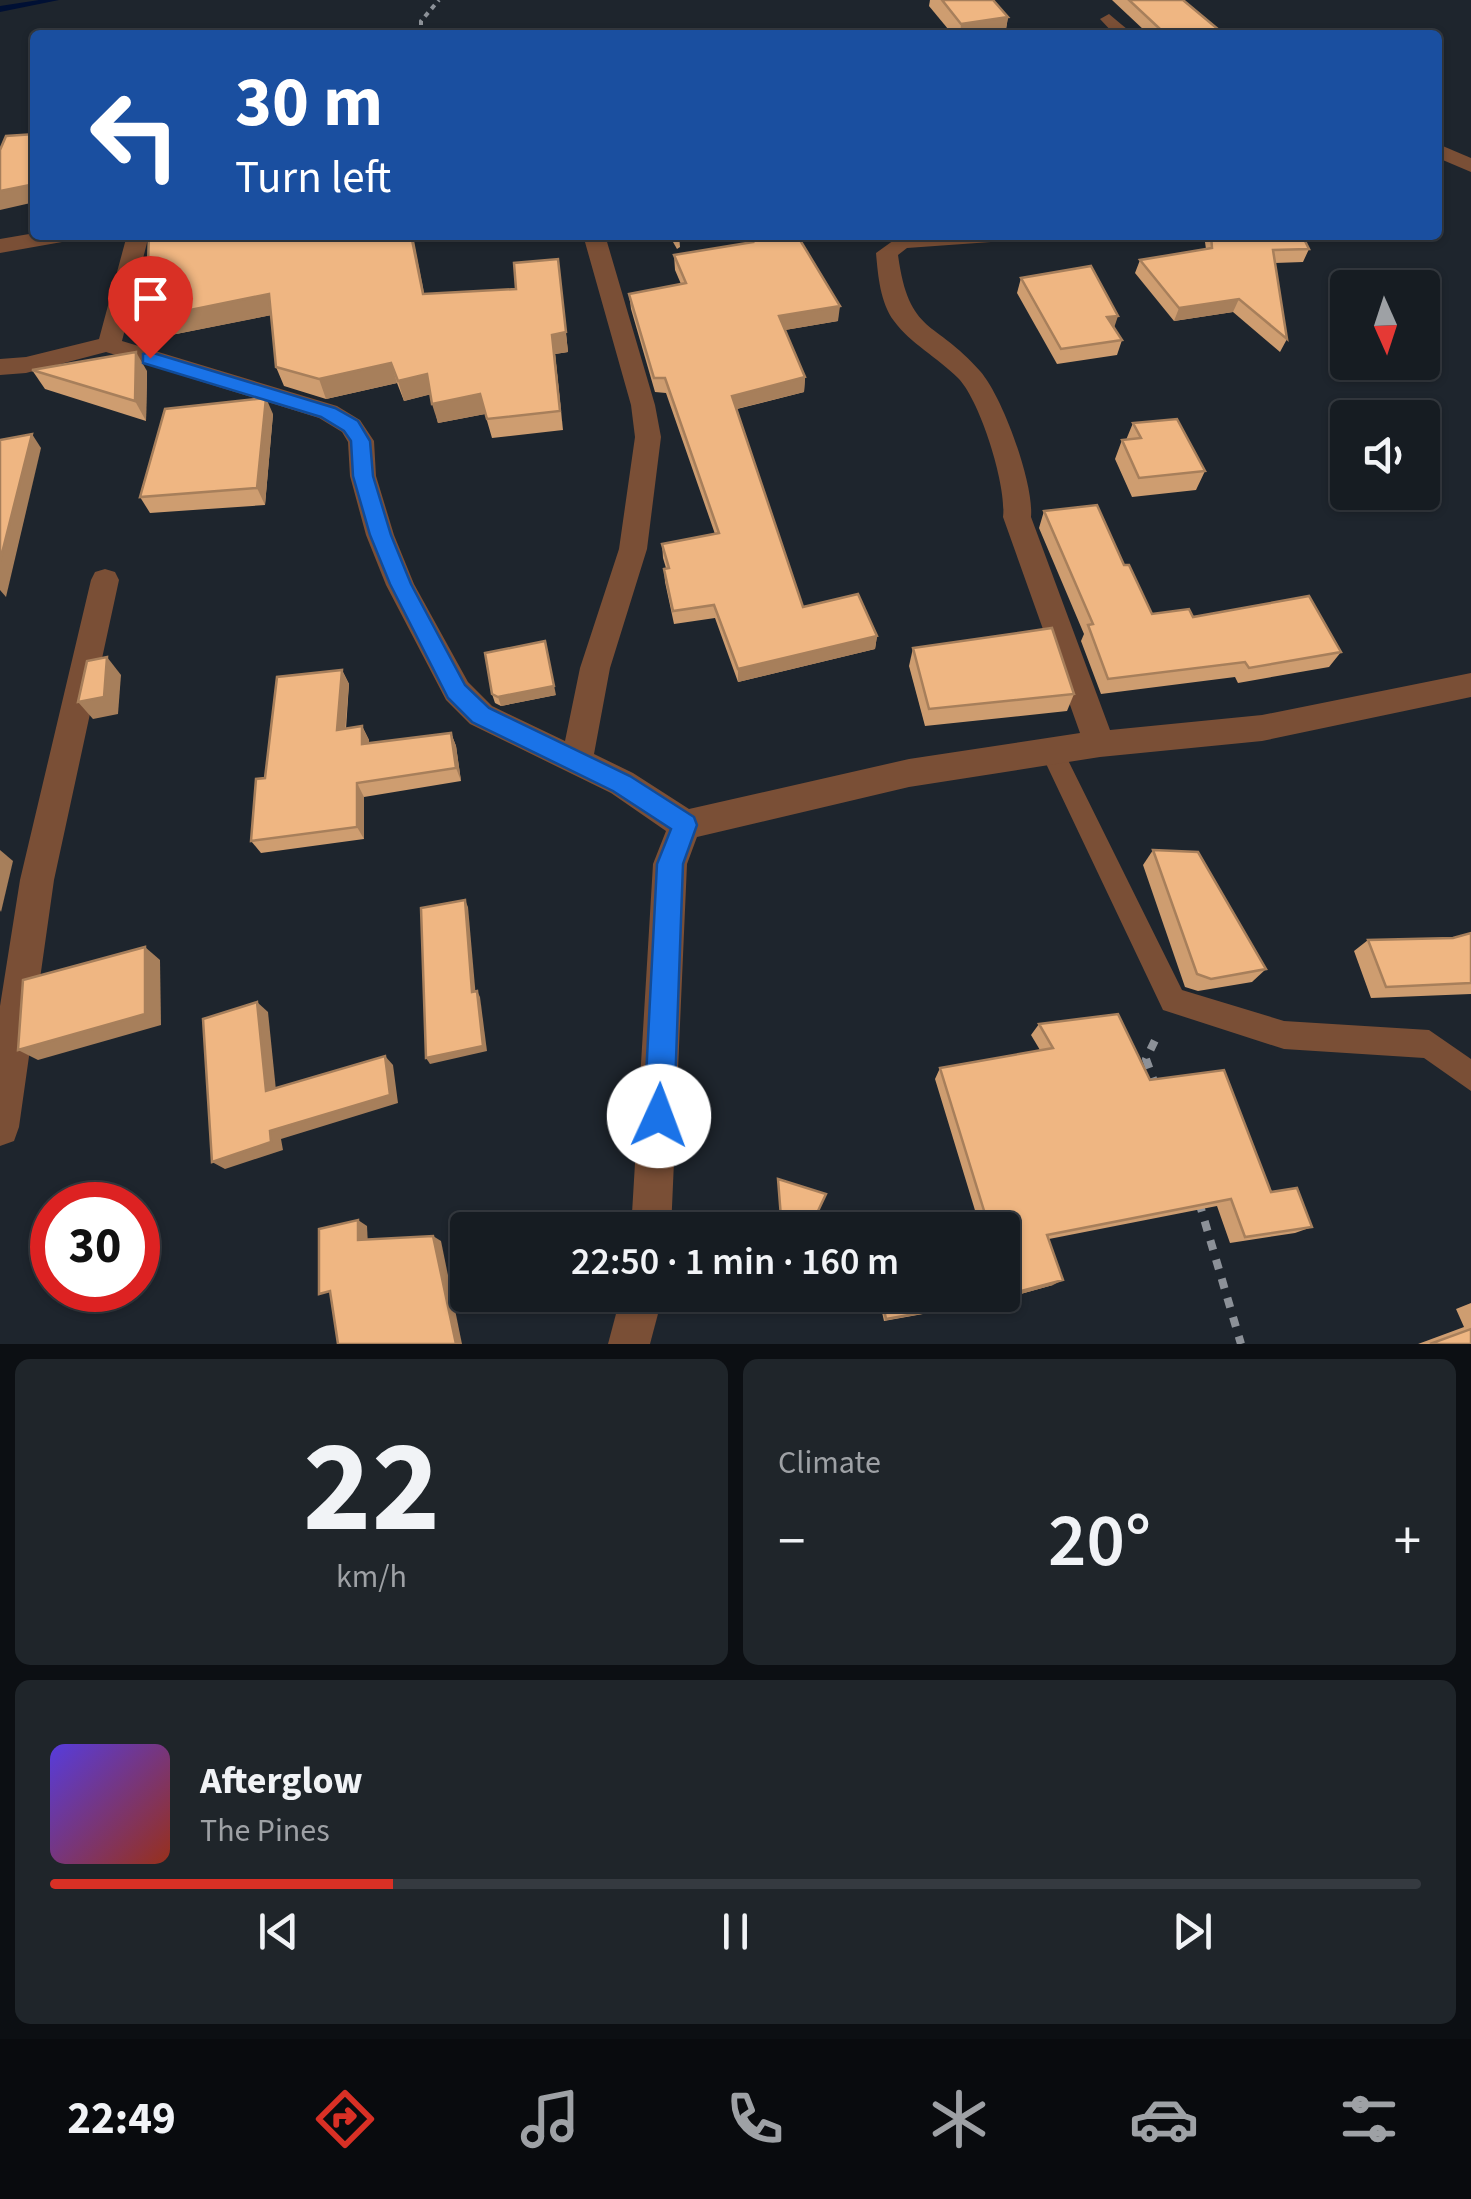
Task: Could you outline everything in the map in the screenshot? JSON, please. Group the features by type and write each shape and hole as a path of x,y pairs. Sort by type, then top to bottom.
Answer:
{"street":[{"path":"1109,19 1119,30"},
{"path":"1442,152 1471,166"},
{"path":"0,246 34,240"},
{"path":"109,344 137,240"},
{"path":"578,760 595,668 632,549 648,437 643,405 595,240"},
{"path":"927,240 902,242 887,253 891,286 903,317 972,377 989,412 1014,478 1018,517 1031,559 1100,744"},
{"path":"0,367 26,365 109,344 127,353 211,374 328,412 351,426 361,441 363,476 380,535 400,584 456,691 481,715 622,783 685,825 909,773 1100,744 1262,728 1471,685"},
{"path":"0,1126 37,880 104,580"},
{"path":"652,1212 670,864 685,825"},
{"path":"629,1344 637,1312"}],"lane":[{"path":"1052,751 1173,1001 1284,1035 1429,1044 1471,1077"}],"path":[{"path":"421,30 420,22 439,0"},
{"path":"1159,1094 1146,1060 1173,1001"},
{"path":"1198,1199 1241,1344"}],"building":[{"path":"942,0 993,0 1008,17 961,24"},
{"path":"1129,0 1183,0 1219,30 1154,30 1160,29"},
{"path":"30,134 30,185 0,191 0,150 6,136"},
{"path":"149,240 412,240 423,294 516,289 514,263 558,259 566,332 552,335 560,411 487,419 480,394 432,404 427,374 398,381 391,363 319,379 276,367 269,294 146,319"},
{"path":"800,240 840,306 779,316 805,377 732,396 803,607 858,594 877,636 738,669 714,605 673,611 664,569 669,568 662,544 719,533 665,378 654,378 629,294 686,283 674,255 753,242"},
{"path":"1211,240 1304,240 1309,249 1273,250 1287,339 1239,299 1179,308 1140,260 1212,248"},
{"path":"1091,266 1118,316 1107,317 1122,340 1061,349 1021,278"},
{"path":"136,352 135,401 32,370"},
{"path":"266,398 257,488 140,497 165,409"},
{"path":"1177,419 1205,471 1139,478 1122,440 1141,438 1133,423"},
{"path":"32,434 0,561 0,440"},
{"path":"1097,505 1152,614 1189,609 1193,617 1309,596 1341,652 1249,668 1245,662 1108,679 1088,625 1093,624 1044,511"},
{"path":"1052,628 1074,694 929,709 913,648"},
{"path":"545,641 554,686 498,697 492,694 485,653"},
{"path":"107,657 104,697 78,702 87,661"},
{"path":"342,670 337,730 362,726 362,744 451,733 456,768 357,783 357,827 251,841 256,779 265,778 277,677"},
{"path":"1153,850 1198,852 1266,969 1211,979 1197,974"},
{"path":"465,900 472,992 477,991 483,1046 426,1058 421,908"},
{"path":"1471,933 1471,983 1386,987 1368,940 1453,938"},
{"path":"145,947 145,1014 18,1050 23,980"},
{"path":"257,1002 266,1091 385,1056 390,1095 270,1131 271,1142 212,1162 203,1019"},
{"path":"1118,1014 1150,1080 1224,1070 1271,1192 1297,1188 1312,1227 1245,1237 1231,1199 1047,1235 1063,1280 1020,1291 1020,1212 984,1212 940,1068 1053,1048 1039,1024"},
{"path":"778,1179 826,1194 818,1212 781,1212"},
{"path":"358,1220 358,1240 433,1236 456,1344 338,1344 330,1291 319,1294 319,1229"},
{"path":"885,1312 926,1312 886,1319"},
{"path":"1471,1329 1471,1344 1430,1344"}],"waterway":[{"path":"0,9 55,0"}],"route":[{"path":"150,358 328,412 351,426 361,441 363,476 380,535 400,584 456,691 481,715 622,783 685,825 670,864 659,1116"}]}
